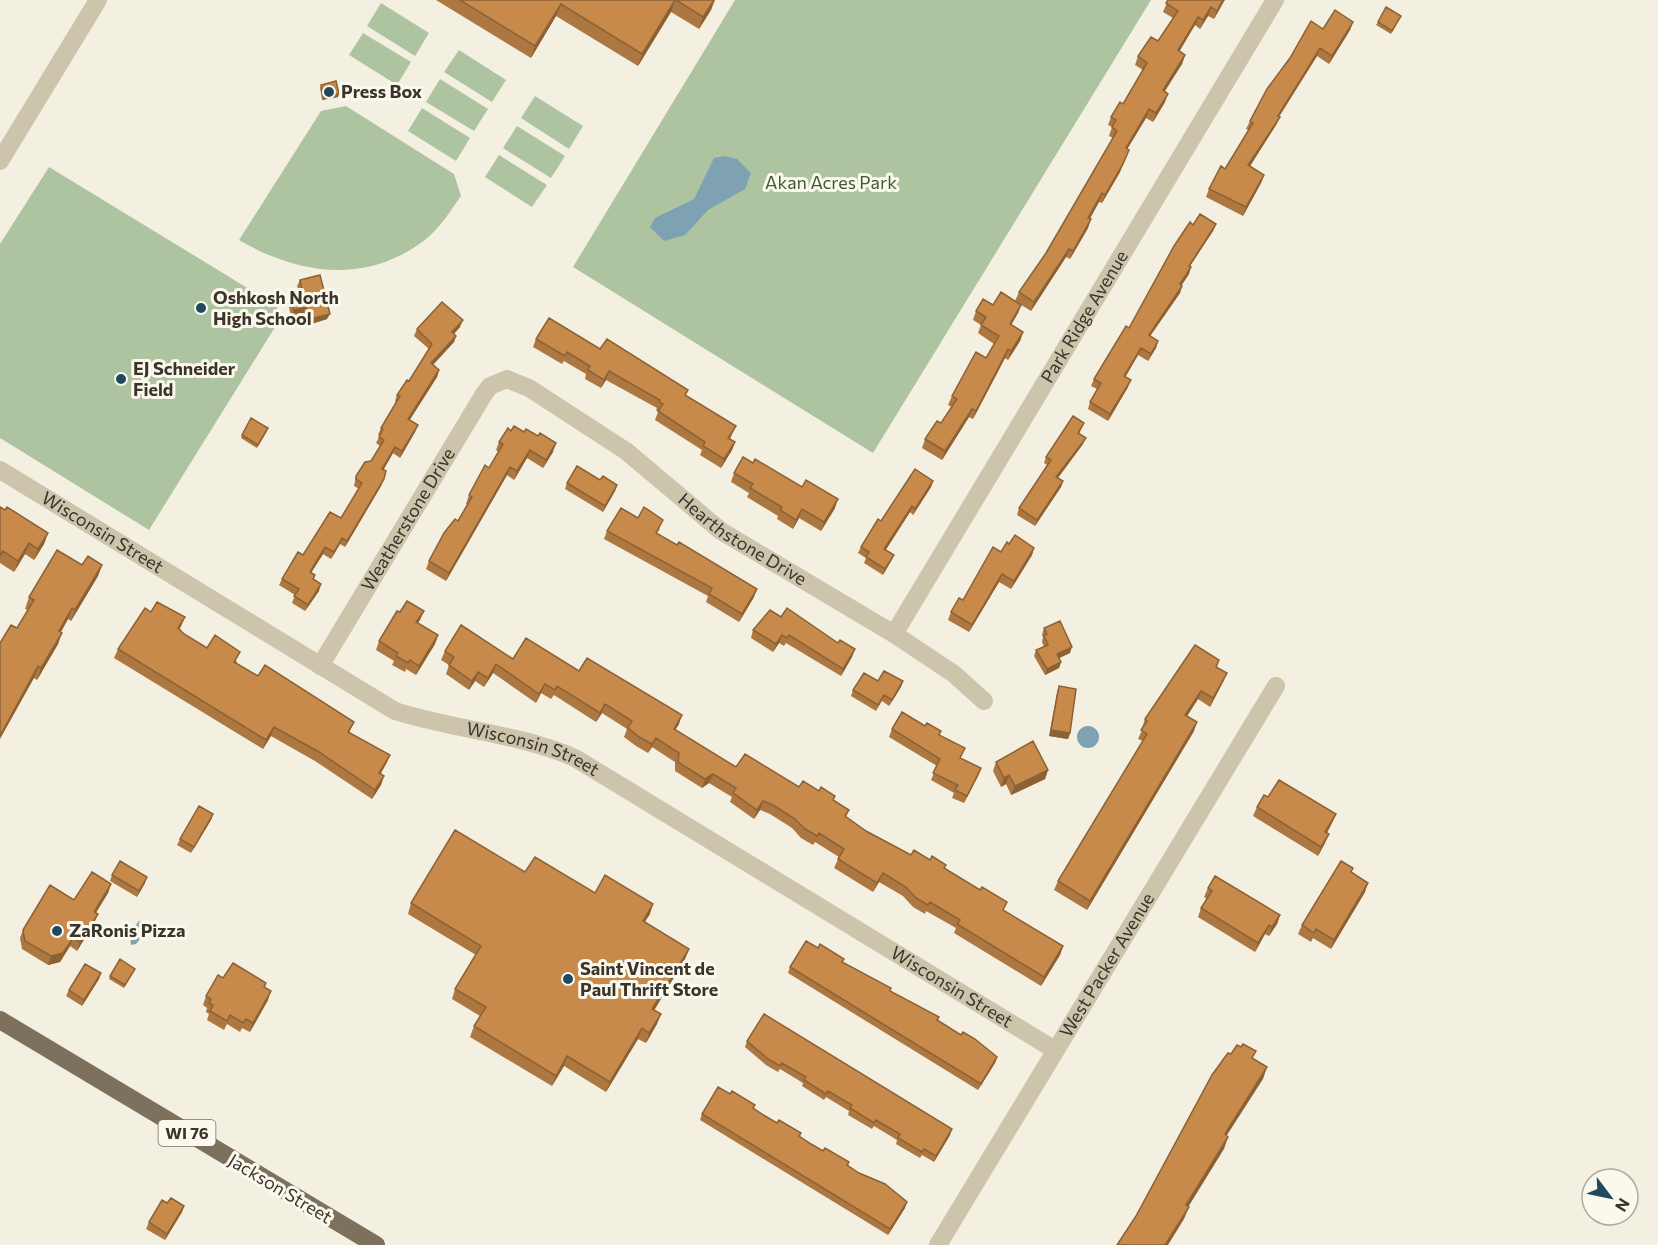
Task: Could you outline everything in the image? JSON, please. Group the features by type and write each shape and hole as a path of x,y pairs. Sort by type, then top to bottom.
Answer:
{"main road":[{"name":"Jackson Street","path":"0,1020 376,1245"}],"street":[{"path":"0,161 98,0"},
{"name":"Park Ridge Avenue","path":"894,634 1275,0"},
{"name":"Hearthstone Drive","path":"502,380 514,380 529,388 626,451 740,544 894,634 954,674 984,701"},
{"name":"Weatherstone Drive","path":"320,666 484,394 490,386 502,380"},
{"name":"Wisconsin Street","path":"0,470 395,711 427,722 523,738 575,758 1055,1050"},
{"name":"West Packer Avenue","path":"938,1245 1276,686"}],"green space":[{"name":"Akan Acres Park","path":"735,0 1151,0 873,453 573,267"},
{"path":"381,3 429,33 415,56 367,26"},
{"path":"363,33 411,62 397,85 349,55"},
{"path":"459,50 506,80 492,102 444,72"},
{"path":"440,79 488,109 474,131 426,102"},
{"path":"535,96 583,126 569,149 521,118"},
{"path":"346,106 454,174 461,196 441,224 426,239 403,254 357,269 333,270 309,267 285,261 239,240 321,111"},
{"path":"422,108 470,138 456,161 408,131"},
{"path":"517,126 565,156 551,178 503,148"},
{"path":"499,155 547,185 532,207 485,177"},
{"name":"EJ Schneider Field","path":"49,167 277,306 280,319 149,530 0,438 0,244"}],"water":[{"path":"725,156 737,159 751,173 745,189 708,210 685,235 664,241 650,227 655,218 694,199 714,158"},
{"path":"1088,726 1096,729 1099,737 1096,745 1088,748 1080,745 1077,737 1080,729"},
{"path":"139,921 145,921 148,929 136,944 131,945 130,933"}],"building":[{"path":"460,0 675,0 642,54 561,4 535,46"},
{"path":"676,0 714,0 703,17"},
{"path":"1168,0 1223,0 1217,11 1211,7 1203,20 1198,17 1178,50 1185,55 1163,90 1168,94 1156,113 1149,109 1126,148 1129,150 1123,164 1105,195 1102,193 1073,251 1069,249 1034,302 1019,292 1046,253 1117,131 1112,127 1116,120 1111,117 1120,102 1123,104 1147,63 1138,56 1151,37 1158,41 1178,11 1166,3"},
{"path":"1386,7 1401,16 1392,31 1378,22"},
{"path":"1335,10 1353,22 1332,56 1320,48 1278,116 1280,117 1248,165 1264,175 1246,207 1209,189 1221,166 1225,169 1253,123 1250,121 1267,89 1290,58 1311,21 1323,29"},
{"name":"Press Box","path":"336,81 339,94 324,97 321,85"},
{"path":"1200,214 1216,224 1189,266 1191,267 1180,284 1182,286 1149,335 1158,341 1151,354 1141,348 1124,376 1131,380 1110,414 1090,402 1101,383 1094,379 1126,326 1129,328 1174,246 1190,222 1193,225"},
{"path":"320,275 330,314 310,319 306,307 294,310 290,297 303,294 300,280"},
{"path":"1001,292 1021,305 1010,324 1023,332 1011,351 1008,349 976,411 972,409 945,451 925,439 937,421 941,423 957,399 952,396 976,352 986,358 999,336 981,325 986,317 976,311 983,299 993,305"},
{"path":"442,302 463,320 452,332 456,336 431,363 439,370 408,419 418,425 402,451 395,447 382,469 386,471 384,479 347,541 342,538 334,552 325,547 310,572 315,575 313,579 321,584 308,605 294,596 299,589 282,579 298,552 303,555 330,512 341,518 362,483 356,479 356,476 365,462 371,461 384,440 379,437 383,429 381,428 400,396 397,395 407,380 409,381 432,344 417,329"},
{"path":"549,318 600,349 607,339 688,390 685,395 736,426 728,438 735,442 724,459 703,446 705,442 658,411 663,404 659,402 660,400 609,371 604,380 588,370 590,366 567,352 565,356 536,339"},
{"path":"1073,416 1084,423 1078,433 1086,438 1056,477 1063,481 1037,520 1019,508 1051,460 1046,457"},
{"path":"251,418 268,428 258,445 242,435"},
{"path":"514,426 524,432 526,429 538,436 540,433 556,443 546,460 530,450 517,471 510,467 449,573 429,561 444,533 455,519 458,521 472,497 469,495 485,465 489,468 503,444 499,442 508,428 511,431"},
{"path":"743,457 753,463 755,459 802,487 806,480 838,499 824,522 802,509 796,520 780,510 782,507 750,488 753,484 734,473"},
{"path":"577,466 600,480 603,476 617,485 605,506 567,483"},
{"path":"915,469 933,481 915,509 912,506 884,549 894,555 885,569 866,557 869,552 861,547 878,519 881,521"},
{"path":"0,507 5,510 7,507 48,533 38,549 29,543 18,561 3,551 0,556"},
{"path":"644,507 663,520 656,533 677,545 679,542 757,589 742,614 709,594 712,588 607,531 621,508 638,518"},
{"path":"1015,535 1034,548 1014,581 1002,574 972,625 951,612 959,598 963,600 993,547 1001,552"},
{"path":"57,550 82,565 88,556 102,565 75,610 72,608 59,631 62,633 41,668 38,666 0,736 0,643 11,625 17,628 34,600 29,597"},
{"path":"407,601 424,611 416,622 438,635 419,666 410,660 408,663 396,656 398,653 379,641 397,611 400,612"},
{"path":"157,602 185,617 178,628 184,634 207,648 215,635 240,652 234,662 258,676 265,665 354,722 348,732 390,755 379,773 384,776 375,790 319,752 274,727 266,740 118,649 145,608 151,612"},
{"path":"787,608 838,643 840,640 855,649 843,669 789,635 787,638 782,635 776,644 753,630 770,610 781,617"},
{"path":"1060,621 1072,647 1057,654 1061,662 1047,669 1036,650 1048,645 1044,636 1047,634 1044,628"},
{"path":"461,625 513,659 526,638 579,671 587,658 682,715 674,729 736,767 745,754 799,787 803,781 819,791 821,787 835,796 833,800 849,810 845,816 866,831 911,855 914,850 930,860 932,856 946,865 944,868 980,890 982,887 1007,902 1003,910 1063,946 1044,977 957,924 960,920 930,902 928,905 916,898 906,887 883,873 877,883 838,859 844,849 819,833 817,836 805,829 795,819 773,805 763,801 757,810 733,793 736,788 713,774 705,779 678,762 679,753 656,738 652,744 639,737 628,728 632,721 605,704 600,713 557,686 555,690 545,684 539,694 496,664 488,678 478,672 472,681 449,665 454,657 445,651"},
{"path":"1195,645 1219,660 1216,667 1227,673 1213,698 1201,691 1185,715 1197,722 1090,901 1058,881 1147,734 1141,730 1147,721 1145,719"},
{"path":"884,671 903,681 892,700 884,695 878,705 853,690 864,673 878,681"},
{"path":"1059,686 1076,689 1070,733 1051,730"},
{"path":"902,712 925,726 927,723 941,731 939,735 965,748 960,758 981,768 967,796 955,790 958,785 933,773 940,759 892,729"},
{"path":"1033,741 1048,770 1015,786 1009,775 1004,778 996,762"},
{"path":"1279,780 1336,814 1325,832 1329,834 1321,847 1257,807 1264,795 1268,797"},
{"path":"199,806 213,814 194,847 180,839"},
{"name":"Saint Vincent de Paul Thrift Store","path":"455,830 525,872 535,857 595,893 605,875 653,904 643,921 689,949 652,1009 661,1014 649,1033 642,1028 610,1082 567,1056 556,1076 474,1026 486,1007 455,989 481,946 411,903"},
{"path":"120,861 147,877 139,891 112,875"},
{"path":"1341,861 1353,868 1351,872 1368,883 1334,940 1316,929 1314,933 1302,925"},
{"name":"ZaRonis Pizza","path":"92,872 111,884 94,912 98,914 80,942 73,938 63,953 51,956 25,941 23,930 50,885 74,900"},
{"path":"1215,876 1280,915 1272,927 1269,925 1258,943 1201,908 1212,891 1208,888"},
{"path":"806,941 818,948 820,944 844,959 842,962 939,1017 937,1020 961,1035 963,1032 975,1039 997,1057 981,1084 790,967"},
{"path":"120,959 135,969 125,985 110,976"},
{"path":"233,963 266,983 264,987 271,991 253,1023 246,1019 243,1023 230,1015 227,1021 210,1011 213,1005 209,1003 211,999 206,996 218,975 223,978"},
{"path":"85,964 101,973 84,1000 69,990"},
{"path":"764,1014 952,1129 936,1156 924,1149 922,1152 898,1138 900,1134 876,1120 874,1123 850,1108 852,1105 828,1091 826,1094 804,1080 806,1077 782,1063 780,1066 768,1059 747,1041"},
{"path":"1243,1044 1256,1051 1252,1058 1267,1067 1225,1134 1228,1137 1186,1205 1189,1207 1165,1245 1117,1245 1136,1216 1212,1075 1228,1053 1231,1054 1237,1045 1241,1047"},
{"path":"718,1087 730,1094 732,1091 755,1105 753,1108 765,1116 777,1123 779,1120 801,1133 799,1136 811,1144 823,1151 825,1148 849,1162 847,1165 885,1184 907,1202 890,1229 702,1114"},
{"path":"171,1198 184,1206 167,1234 149,1222 162,1200 167,1203"}],"place":[{"name":"Press Box","path":"329,92"},
{"name":"Oshkosh North High School","path":"201,308"},
{"name":"EJ Schneider Field","path":"121,379"},
{"name":"ZaRonis Pizza","path":"57,931"},
{"name":"Saint Vincent de Paul Thrift Store","path":"568,979"}]}
